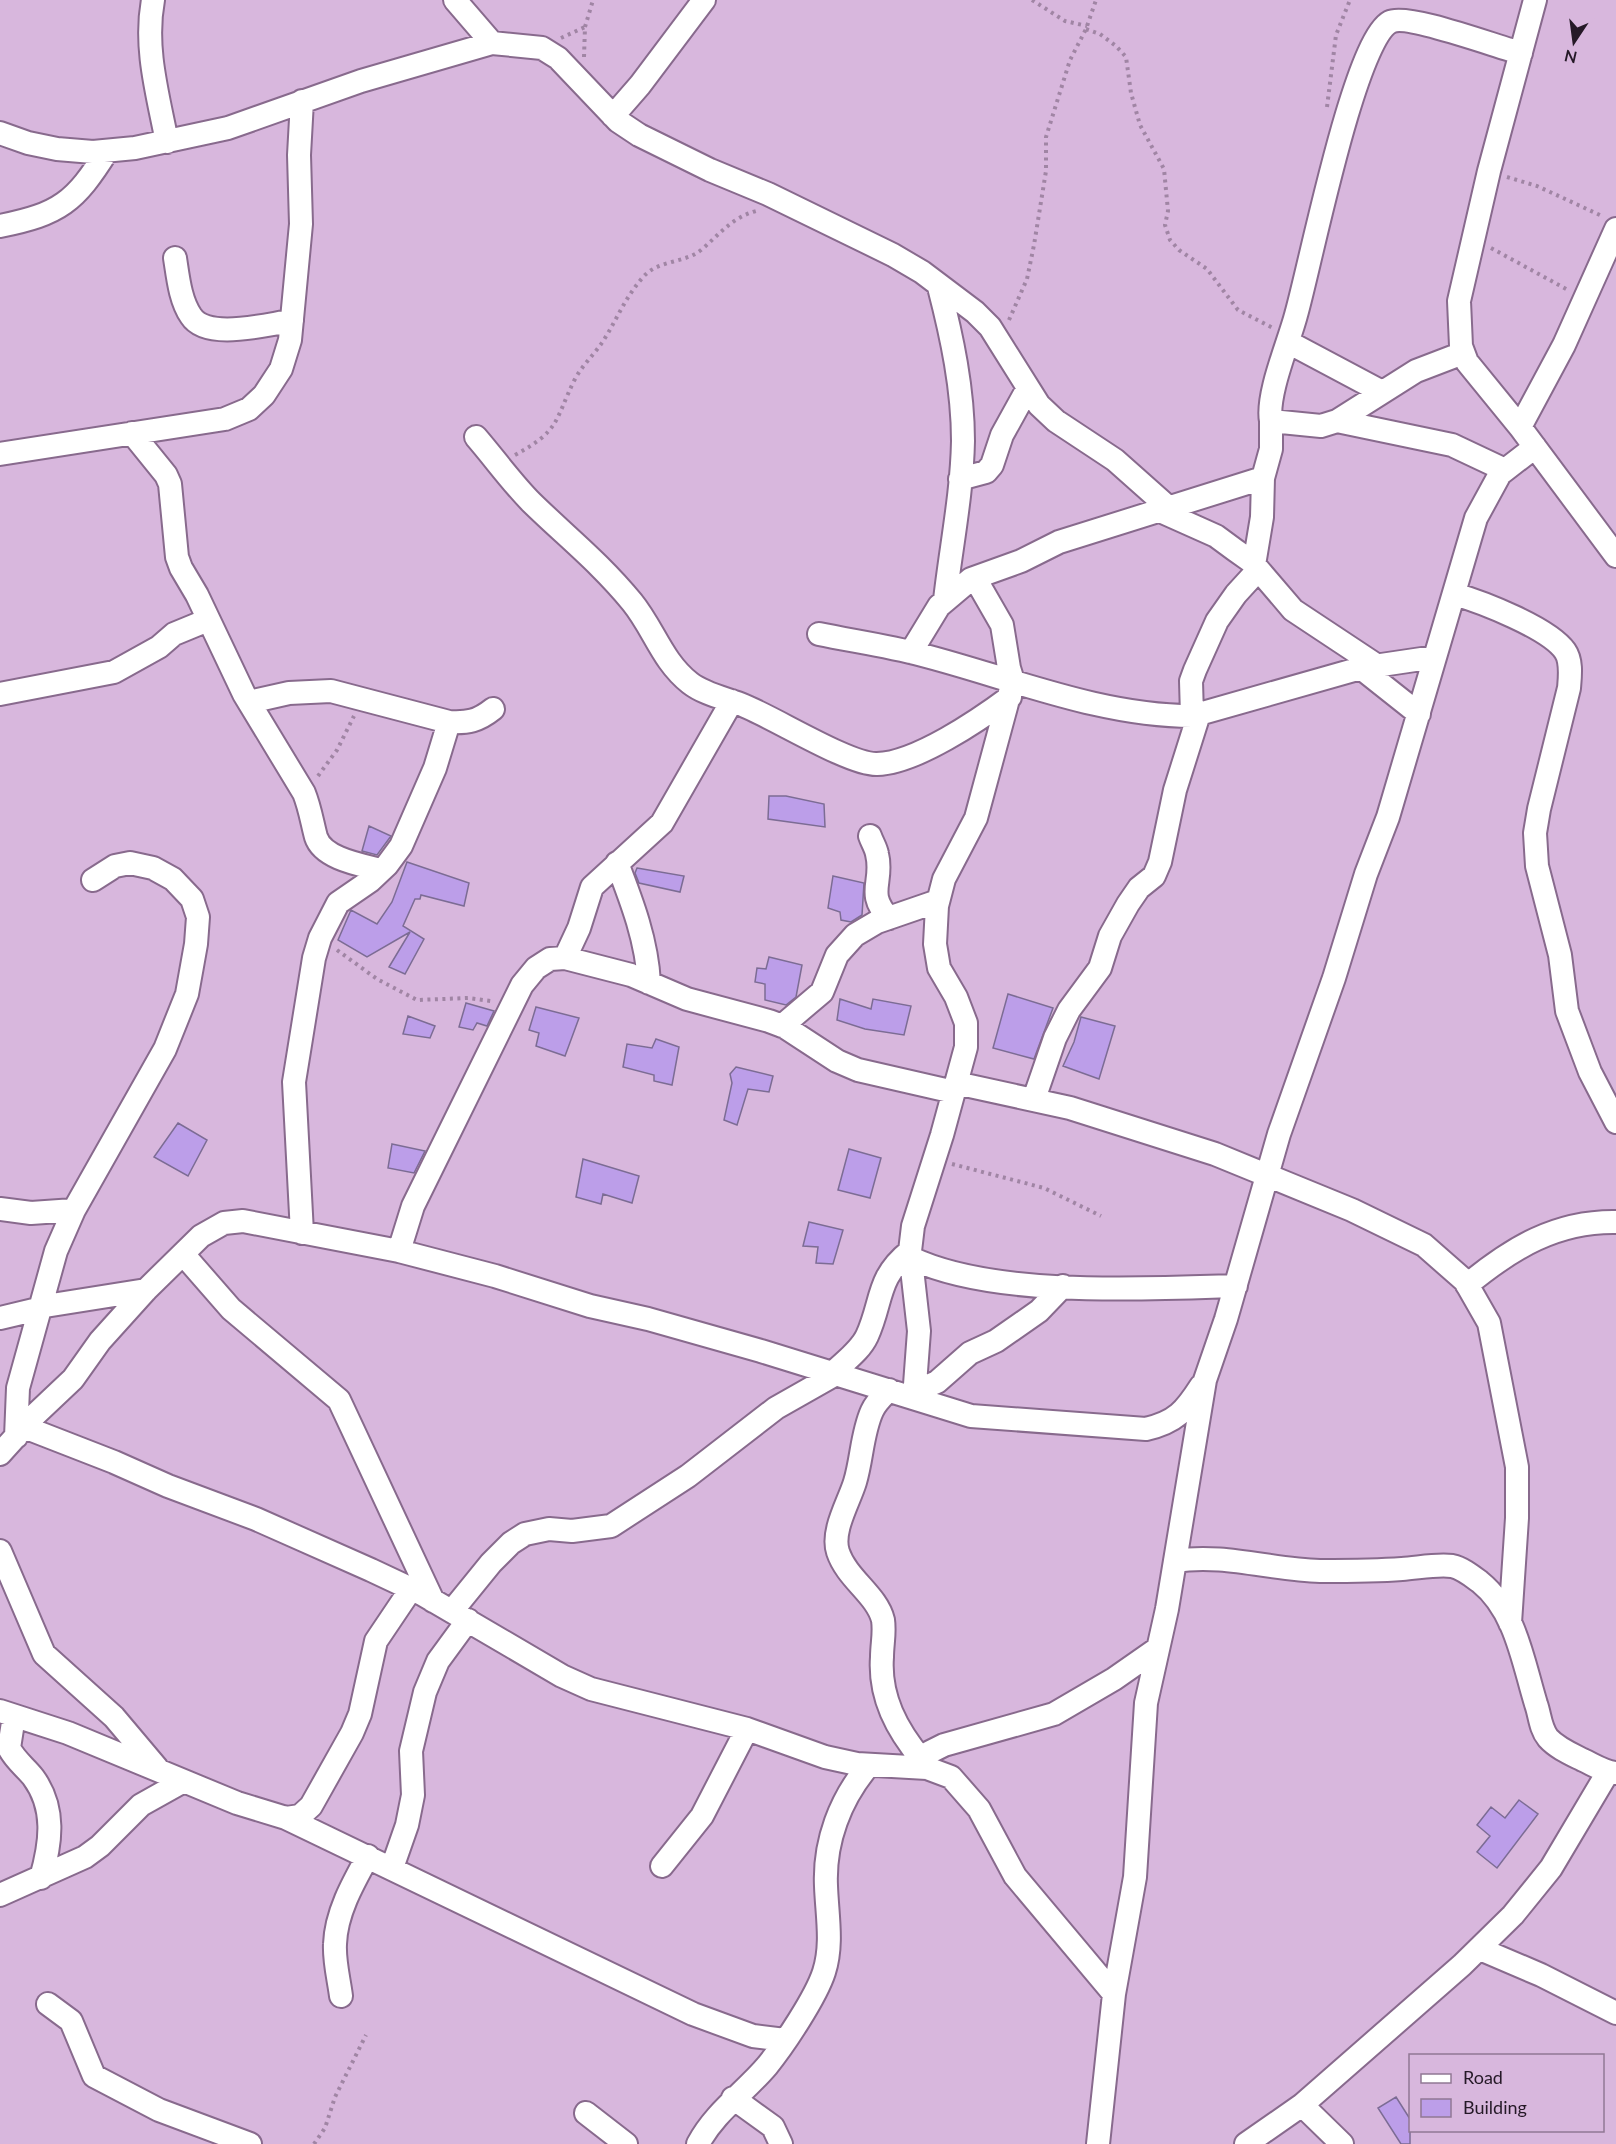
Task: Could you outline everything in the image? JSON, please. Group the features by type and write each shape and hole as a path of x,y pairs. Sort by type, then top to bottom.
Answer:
{"street":[{"path":"153,0 150,16 150,55 167,142"},
{"path":"455,0 467,11 492,43"},
{"path":"613,116 640,85 704,0"},
{"path":"1535,0 1489,171 1459,301 1458,327 1463,353 1616,556"},
{"path":"1034,1100 1055,1038 1069,1010 1100,968 1110,936 1128,904 1157,869 1168,832 1175,790 1196,715 1191,681 1217,621 1256,567 1262,517 1263,478 1271,449 1271,421 1277,377 1289,339 1322,202 1368,53 1380,30 1391,21 1404,19 1426,23 1480,42 1521,53"},
{"path":"0,133 28,143 57,149 107,151 167,142 228,128 302,101 445,55 492,43 542,48 558,58 613,116 639,135 783,201 893,255 975,312 1000,339 1039,405 1056,421 1116,460 1164,510 1216,536 1256,567 1293,610 1368,667 1419,714"},
{"path":"0,454 225,418 249,410 264,395 281,369 290,340 301,224 299,155 302,101"},
{"path":"0,226 30,220 60,208 86,185 107,151"},
{"path":"1520,426 1564,345 1585,298 1612,224"},
{"path":"175,258 181,293 190,315 204,327 221,330 292,321"},
{"path":"939,287 957,368 963,439 955,532 945,600"},
{"path":"1289,339 1382,392"},
{"path":"1271,421 1322,426 1337,421 1416,371 1463,353"},
{"path":"960,479 986,472 992,465 1002,435 1028,388"},
{"path":"1337,421 1452,445 1505,470"},
{"path":"132,433 166,475 173,498 177,557 249,702 304,793 311,809 317,838 323,847 342,858 381,870"},
{"path":"476,437 531,502 595,559 634,604 658,647 675,670 692,685 732,701 841,753 876,764 897,759 944,741 1011,689"},
{"path":"1098,2144 1114,1994 1136,1876 1146,1703 1175,1561 1205,1380 1236,1286 1279,1134 1334,978 1366,874 1388,817 1476,518 1486,497 1505,470 1535,447"},
{"path":"910,652 945,600 975,578 1021,561 1059,542 1263,478"},
{"path":"914,1395 920,1331 910,1254 919,1199 934,1159 966,1047 966,1023 956,997 939,968 934,944 938,901 944,879 976,818 1011,689 1002,625 975,578"},
{"path":"1454,594 1548,634 1566,653 1570,670 1569,688 1539,809 1535,833 1537,866 1560,956 1567,1011 1590,1072 1616,1122"},
{"path":"0,694 114,672 159,646 174,634 208,620"},
{"path":"819,634 910,652 1011,689 1151,715 1196,715 1368,667 1435,657"},
{"path":"249,702 307,691 331,691 362,697 449,722 468,723 481,718 492,709"},
{"path":"565,958 579,928 592,887 662,823 732,701"},
{"path":"302,1233 294,1082 309,978 320,938 338,903 381,870 401,846 435,768 449,722"},
{"path":"870,836 878,854 874,896 881,910 889,918"},
{"path":"20,1432 18,1388 38,1308 56,1251 74,1210 165,1049 177,1023 189,984 198,917 192,899 173,879 153,868 130,863 115,866 93,880"},
{"path":"617,863 640,930 648,962 649,983"},
{"path":"782,1026 822,992 844,945 877,922 938,901"},
{"path":"399,1251 413,1206 522,985 536,968 550,958 565,958 631,975 687,999 782,1026 837,1061 858,1070 1034,1100 1184,1143 1352,1210 1424,1245 1467,1285 1489,1323 1516,1467 1517,1518 1510,1623"},
{"path":"0,1209 31,1213 74,1210"},
{"path":"0,1454 73,1379 100,1341 146,1290 201,1236 224,1223 243,1221 399,1251 495,1276 590,1306 648,1319 889,1390 914,1395 971,1416 1037,1423 1107,1424 1146,1429 1165,1424 1185,1410 1205,1380"},
{"path":"1467,1285 1496,1261 1524,1244 1589,1222 1616,1222"},
{"path":"183,1254 231,1309 339,1400 451,1611"},
{"path":"910,1254 932,1268 1032,1285 1166,1288 1236,1286"},
{"path":"392,1868 407,1825 413,1795 411,1751 425,1692 438,1661 451,1611 491,1563 525,1534 549,1529 573,1531 611,1526 687,1476 776,1408 834,1373 862,1345 868,1334 886,1276 898,1260 910,1254"},
{"path":"914,1395 937,1382 970,1353 996,1341 1039,1311 1063,1286"},
{"path":"0,1318 38,1308 146,1290"},
{"path":"889,1390 878,1400 867,1424 855,1480 837,1538 837,1550 844,1567 876,1605 882,1619 882,1657 887,1701 895,1724 919,1764"},
{"path":"20,1432 114,1462 168,1486 256,1518 411,1589 562,1676 591,1689 747,1729 825,1756 869,1765 919,1764 951,1776 979,1809 1015,1876 1114,1994"},
{"path":"0,1551 44,1654 114,1717 158,1769"},
{"path":"1175,1561 1198,1557 1221,1558 1280,1568 1318,1571 1453,1566 1480,1582 1496,1598 1510,1623 1526,1660 1541,1724 1547,1736 1554,1744 1612,1773 1551,1868 1520,1907 1480,1949 1302,2105 1246,2144"},
{"path":"286,1818 300,1816 311,1806 342,1752 360,1714 376,1641 411,1589"},
{"path":"919,1764 930,1752 944,1745 1054,1714 1114,1679 1157,1649"},
{"path":"41,1878 48,1855 50,1817 43,1794 9,1748 7,1713 68,1732 237,1803 286,1818 693,2014 753,2036 784,2040"},
{"path":"662,1866 702,1816 747,1729"},
{"path":"698,2144 733,2098 767,2066 823,1974 828,1952 826,1864 830,1836 846,1798 869,1765"},
{"path":"0,1895 85,1857 100,1846 141,1805 184,1780"},
{"path":"341,1996 334,1948 336,1933 348,1897 368,1856"},
{"path":"1480,1949 1541,1975 1616,2013"},
{"path":"48,2004 71,2021 94,2076 159,2110 250,2144"},
{"path":"733,2098 773,2127 781,2144"},
{"path":"1302,2105 1342,2144"},
{"path":"586,2113 626,2144"}],"path":[{"path":"577,78 585,51 586,17 593,0"},
{"path":"1032,0 1065,21 1100,34 1126,57 1131,93 1140,125 1164,169 1168,211 1165,225 1170,240 1179,250 1207,268 1238,310 1289,339"},
{"path":"1000,339 1027,279 1043,191 1046,137 1070,60 1086,28 1096,0"},
{"path":"1327,111 1326,101 1336,34 1350,0"},
{"path":"1489,171 1537,186 1612,224"},
{"path":"500,464 543,438 558,422 585,364 604,340 624,301 646,274 670,261 701,250 734,219 783,201"},
{"path":"1474,239 1585,298"},
{"path":"304,793 337,750 362,697"},
{"path":"320,938 377,979 417,999 468,998 513,1005"},
{"path":"934,1159 1044,1188 1101,1216"},
{"path":"314,2144 325,2128 336,2097 366,2035"}],"building":[{"path":"769,796 786,796 824,804 825,827 768,819"},
{"path":"369,826 391,836 377,855 362,851"},
{"path":"407,862 469,883 464,906 421,895 420,899 415,899 403,926 424,939 405,974 389,967 410,932 367,957 338,940 351,910 377,924 392,902"},
{"path":"637,868 684,876 680,892 639,883 635,873"},
{"path":"833,876 864,883 862,915 851,922 841,920 840,912 828,908"},
{"path":"769,957 802,965 796,997 786,1005 765,1000 765,984 755,982 757,968 766,969"},
{"path":"1008,994 1053,1008 1034,1059 993,1048"},
{"path":"840,999 871,1009 873,999 911,1006 904,1035 865,1029 837,1020"},
{"path":"466,1003 494,1011 487,1026 477,1023 473,1030 459,1027"},
{"path":"536,1007 579,1018 565,1056 536,1046 539,1033 529,1030"},
{"path":"408,1016 435,1026 430,1038 403,1034"},
{"path":"1081,1017 1115,1026 1099,1079 1063,1066 1074,1042"},
{"path":"656,1039 679,1047 672,1085 654,1081 654,1075 623,1067 627,1044 652,1048"},
{"path":"736,1067 773,1076 769,1092 748,1089 737,1125 724,1120 732,1083 730,1074"},
{"path":"178,1123 207,1140 188,1176 154,1157"},
{"path":"392,1144 425,1151 414,1173 388,1168"},
{"path":"849,1149 881,1158 870,1198 838,1190"},
{"path":"583,1159 639,1176 632,1203 603,1194 601,1204 576,1197"},
{"path":"809,1222 843,1230 833,1264 816,1263 818,1247 803,1246"},
{"path":"1519,1800 1538,1814 1497,1868 1477,1852 1490,1836 1477,1825 1491,1807 1505,1818"},
{"path":"1396,2097 1409,2117 1410,2144 1401,2144 1378,2108"}]}
